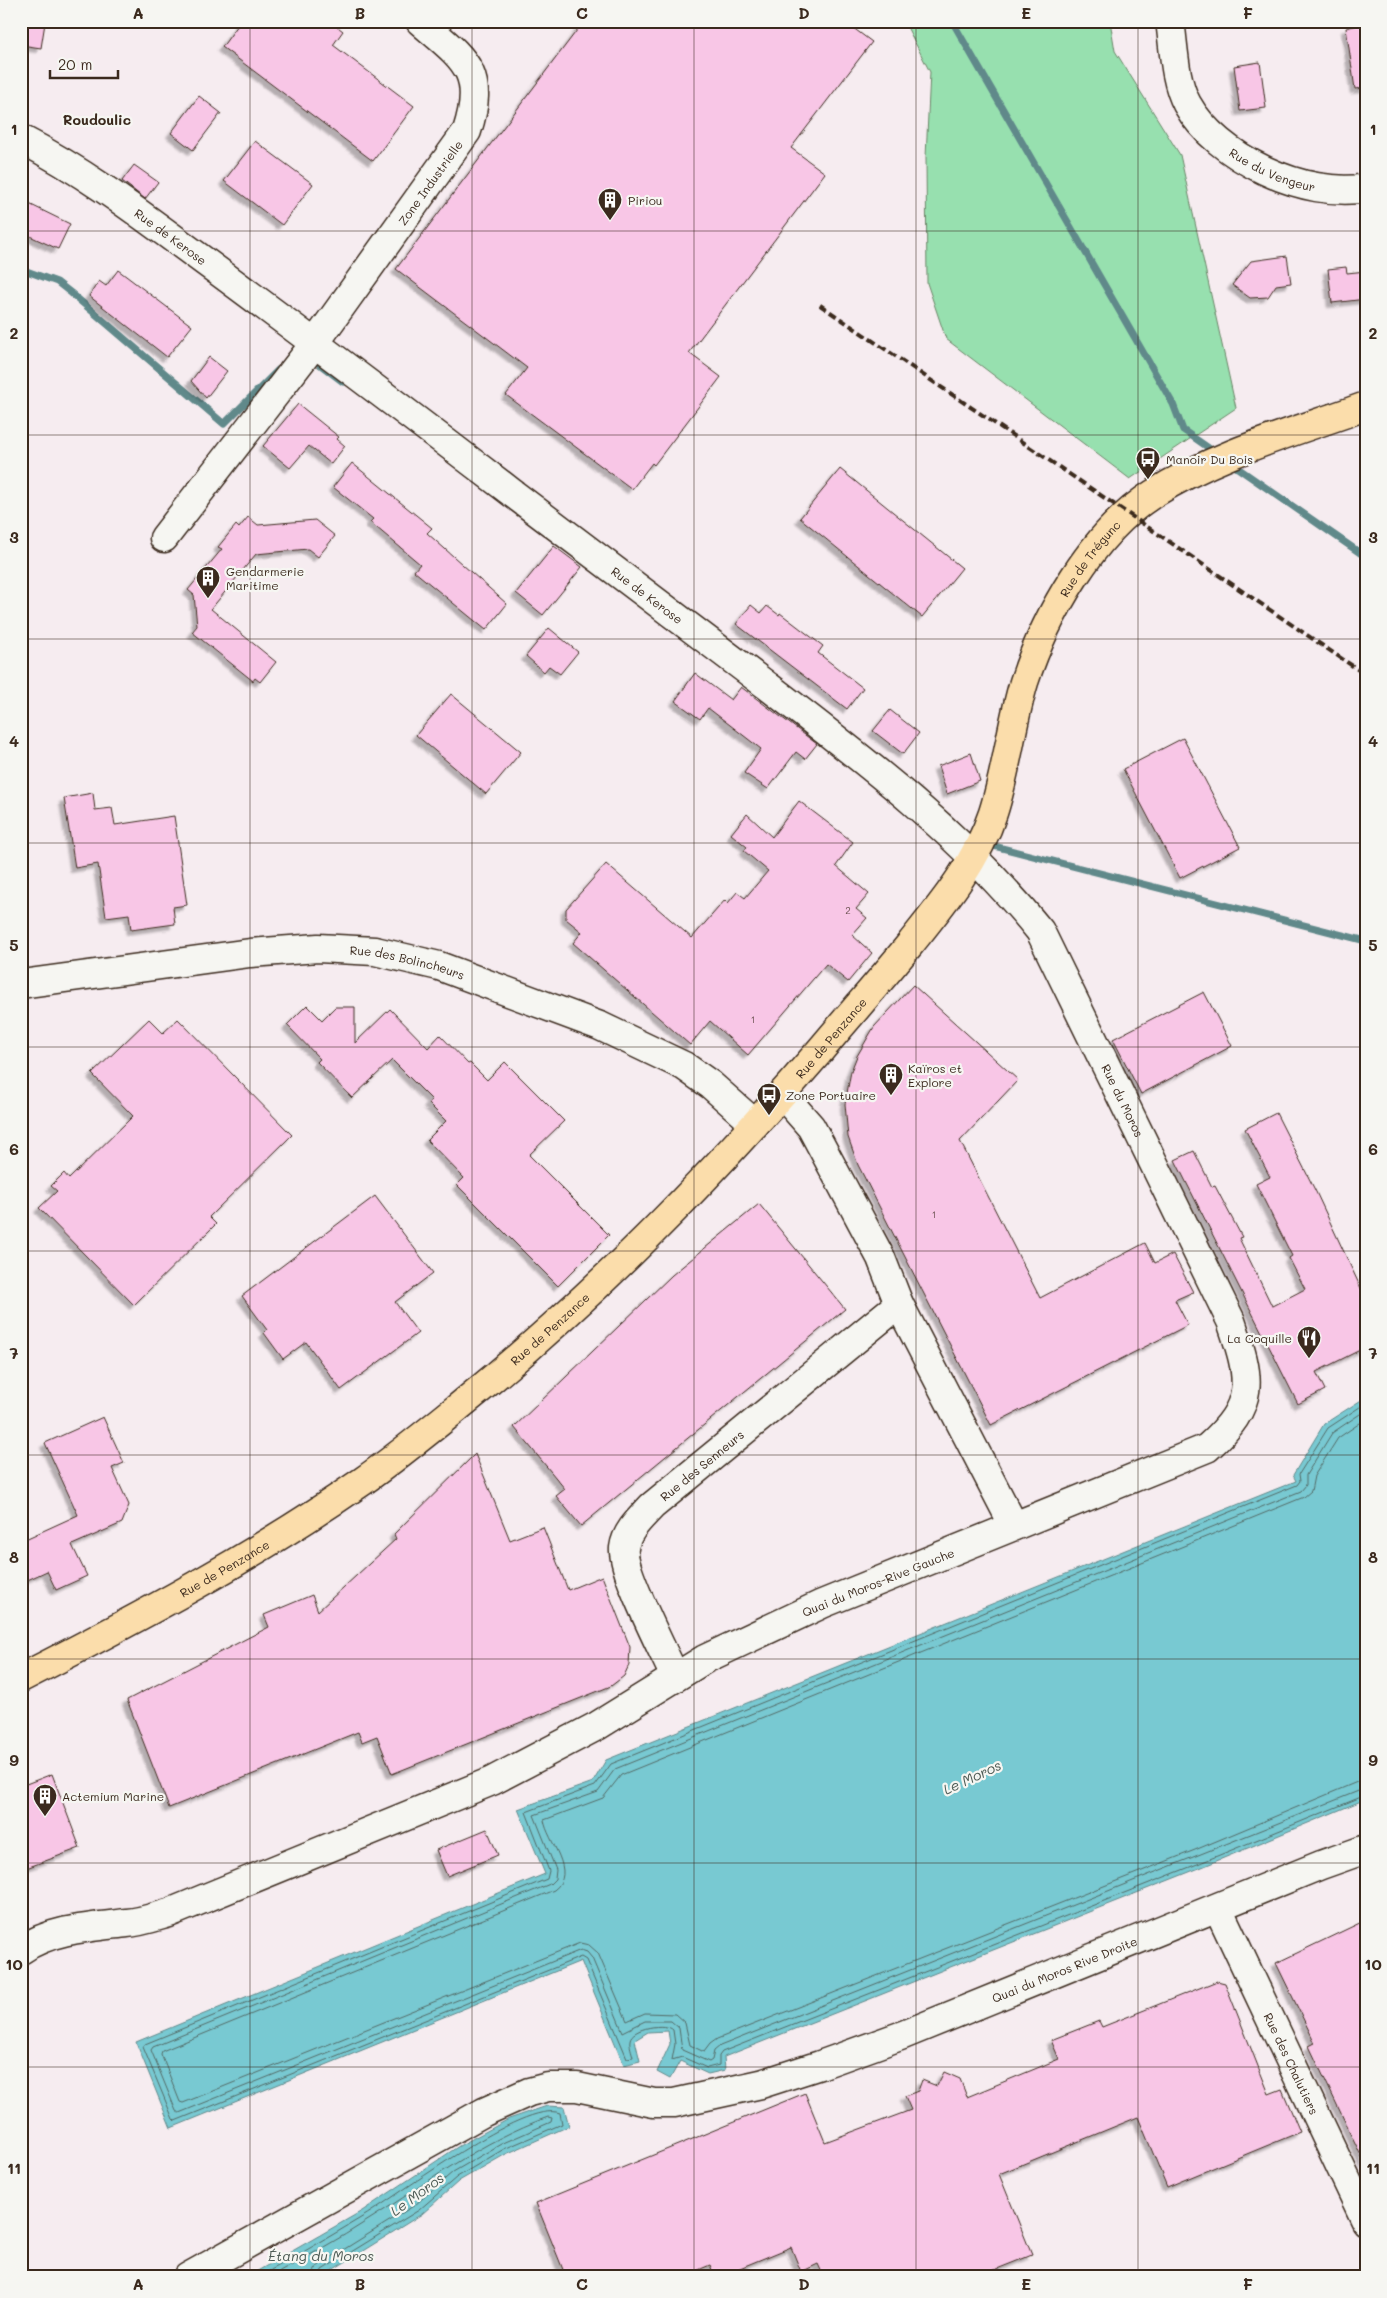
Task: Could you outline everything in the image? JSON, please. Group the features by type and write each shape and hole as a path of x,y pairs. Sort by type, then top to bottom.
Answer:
{"main road":[{"name":"Rue de Trégunc","path":"974,856 992,815 1024,682 1055,610 1071,582 1106,537 1148,497 1179,478 1228,456 1366,406"},
{"name":"Rue de Penzance","path":"21,1678 128,1624 207,1580 318,1511 400,1453 568,1315 685,1201 782,1094 906,950 937,911 974,856"}],"street":[{"name":"Zone Industrielle","path":"315,343 456,148 473,113 474,93 469,69 456,53 420,21"},
{"name":"Rue du Vengeur","path":"1170,21 1180,83 1186,102 1196,116 1222,144 1270,172 1301,184 1331,189 1366,188"},
{"name":"Rue de Kerose","path":"21,139 76,169 118,198 315,343 823,728 888,781 974,856"},
{"path":"164,538 315,343"},
{"name":"Rue du Moros","path":"974,856 1040,931 1231,1321 1245,1362"},
{"name":"Rue des Bolincheurs","path":"21,984 250,953 318,948 375,951 439,966 600,1026 684,1066 711,1085 755,1124"},
{"path":"782,1094 811,1127 881,1258 899,1304 1014,1526"},
{"name":"Rue des Senneurs","path":"675,1677 627,1568 624,1547 636,1523 652,1506 899,1304"},
{"name":"Quai du Moros-Rive Gauche","path":"21,1950 50,1937 89,1926 129,1923 169,1913 483,1786 597,1726 675,1677 732,1645 822,1604 1207,1448 1227,1430 1240,1412 1246,1386 1245,1362"},
{"name":"Quai du Moros Rive Droite","path":"188,2277 484,2112 540,2088 577,2087 654,2103 674,2103 760,2084 862,2051 1321,1865 1366,1849"},
{"name":"Rue des Chalutiers","path":"1218,1908 1366,2221"}],"green space":[{"path":"904,21 1110,21 1115,51 1180,155 1236,408 1130,479 946,339 927,283 926,157 930,72"}],"water":[{"name":"Le Moros","path":"1366,1397 1366,1799 1202,1867 724,2057 725,2070 708,2074 680,2061 670,2079 657,2072 670,2044 668,2031 648,2032 635,2040 640,2061 624,2065 581,1961 171,2128 136,2042 545,1874 518,1809 593,1782 606,1760 1296,1481 1293,1475 1324,1424"},
{"name":"Étang du Moros","path":"547,2106 564,2107 569,2126 506,2154 459,2181 422,2214 321,2277 247,2277 362,2211 459,2146 509,2119"}],"building":[{"path":"21,21 45,23 41,48 21,45"},
{"path":"241,21 330,21 343,31 333,45 414,106 373,161 222,47"},
{"name":"Piriou","path":"584,21 844,21 872,42 791,148 825,173 689,353 721,377 654,465 652,463 632,489 506,395 527,368 396,269"},
{"path":"1366,23 1366,88 1355,89 1346,28"},
{"path":"1260,62 1266,108 1240,111 1234,66"},
{"path":"199,96 221,113 193,150 171,133"},
{"path":"255,141 313,184 282,225 224,181"},
{"path":"134,165 158,182 145,199 122,181"},
{"path":"21,200 70,224 58,249 21,232"},
{"path":"1287,256 1291,283 1276,285 1268,297 1250,298 1232,285 1251,261"},
{"path":"1346,267 1347,273 1366,271 1366,299 1332,303 1328,269"},
{"path":"118,270 192,326 167,357 89,296 99,281 106,286"},
{"path":"209,357 227,371 206,398 191,381"},
{"path":"298,404 339,437 337,439 345,446 331,464 309,446 290,468 263,446"},
{"path":"352,463 432,528 427,533 507,604 486,630 414,571 420,564 370,522 373,519 333,487"},
{"path":"840,469 962,568 922,617 800,518"},
{"name":"Gendarmerie Maritime","path":"248,517 258,525 315,520 335,536 318,557 308,549 256,554 211,609 276,662 260,682 255,678 253,681 192,632 197,626 194,595 188,590 222,549 218,547 236,525 239,528"},
{"path":"554,546 582,567 543,615 516,593"},
{"path":"751,605 761,613 767,606 779,615 780,613 823,646 818,653 863,688 847,709 736,624"},
{"path":"549,628 578,652 560,674 549,666 544,672 526,656"},
{"path":"695,673 731,700 741,687 817,744 805,759 796,752 768,789 744,773 761,749 708,708 700,719 675,701"},
{"path":"451,694 521,752 486,794 416,735"},
{"path":"890,710 919,733 903,754 873,731"},
{"path":"1183,738 1240,847 1180,878 1123,769"},
{"path":"971,753 980,781 947,794 938,766"},
{"path":"93,793 95,810 112,808 115,825 174,816 187,905 173,907 175,924 131,930 129,914 106,917 98,864 75,868 64,798"},
{"path":"799,801 853,842 836,866 869,894 856,909 867,918 852,935 872,953 848,982 826,964 748,1055 710,1021 690,1045 573,943 582,932 566,919 566,909 606,864 692,938 725,900 728,903 737,892 745,898 768,871 744,851 747,847 731,834 747,814 772,837"},
{"path":"913,985 1018,1080 960,1141 1040,1298 1145,1243 1155,1263 1173,1254 1193,1292 1175,1300 1188,1325 991,1425 858,1165 848,1137 845,1104 851,1071 857,1056 874,1027"},
{"path":"1204,992 1232,1046 1141,1094 1113,1039"},
{"path":"307,1005 322,1020 335,1007 355,1007 355,1043 390,1009 428,1048 440,1035 468,1064 470,1063 487,1080 505,1062 564,1121 529,1155 609,1235 558,1286 457,1185 464,1178 427,1140 446,1121 428,1103 432,1100 392,1060 352,1098 317,1062 320,1059 287,1025"},
{"path":"149,1019 163,1033 178,1019 292,1135 209,1217 216,1224 134,1305 39,1208 57,1191 51,1186 64,1173 69,1179 133,1116 92,1074"},
{"path":"1276,1113 1316,1192 1366,1299 1366,1347 1316,1372 1325,1390 1298,1404 1175,1160 1194,1151 1212,1187 1215,1186 1242,1237 1239,1238 1272,1306 1305,1289 1289,1258 1292,1256 1256,1184 1270,1177 1245,1129"},
{"path":"375,1196 433,1273 395,1302 418,1333 341,1390 306,1342 283,1359 264,1333 267,1330 242,1296"},
{"path":"759,1204 845,1309 581,1526 556,1496 565,1489 514,1427 672,1275"},
{"path":"103,1417 124,1463 112,1468 129,1505 122,1523 72,1545 87,1576 56,1590 47,1571 21,1583 21,1541 78,1515 45,1443"},
{"path":"475,1454 510,1540 543,1527 568,1590 602,1576 630,1647 629,1665 624,1676 611,1686 392,1774 377,1736 362,1742 358,1732 169,1808 127,1700 269,1627 264,1615 312,1595 318,1611 396,1539 394,1534"},
{"name":"Actemium Marine","path":"52,1774 80,1848 21,1870 21,1786"},
{"path":"487,1829 498,1855 447,1876 436,1850"},
{"path":"1366,1920 1366,2166 1309,2046 1315,2043 1276,1963"},
{"path":"1217,1981 1225,1983 1269,2094 1282,2089 1300,2132 1167,2187 1138,2117 999,2174 1032,2255 977,2277 824,2277 818,2264 801,2272 791,2247 718,2277 715,2277 710,2265 682,2277 566,2277 536,2203 805,2093 825,2142 911,2110 905,2096 918,2091 922,2080 937,2086 944,2072 960,2079 967,2097 1059,2059 1051,2040 1099,2021 1102,2027"}],"waterway":[{"path":"952,21 1173,404 1183,430 1216,453"},
{"path":"21,269 57,282 224,424 278,370"},
{"path":"310,357 343,382"},
{"path":"1229,462 1366,557"},
{"path":"986,844 1366,941"}],"railway":[{"path":"820,305 1366,675"}],"place":[{"name":"Piriou","path":"610,221"},
{"name":"Manoir Du Bois","path":"1148,480"},
{"name":"Gendarmerie Maritime","path":"208,599"},
{"name":"Kaïros et Explore","path":"891,1096"},
{"name":"Zone Portuaire","path":"769,1116"},
{"name":"La Coquille","path":"1309,1359"},
{"name":"Actemium Marine","path":"45,1817"}],"district":[{"name":"Roudoulic","path":"97,119"}]}
